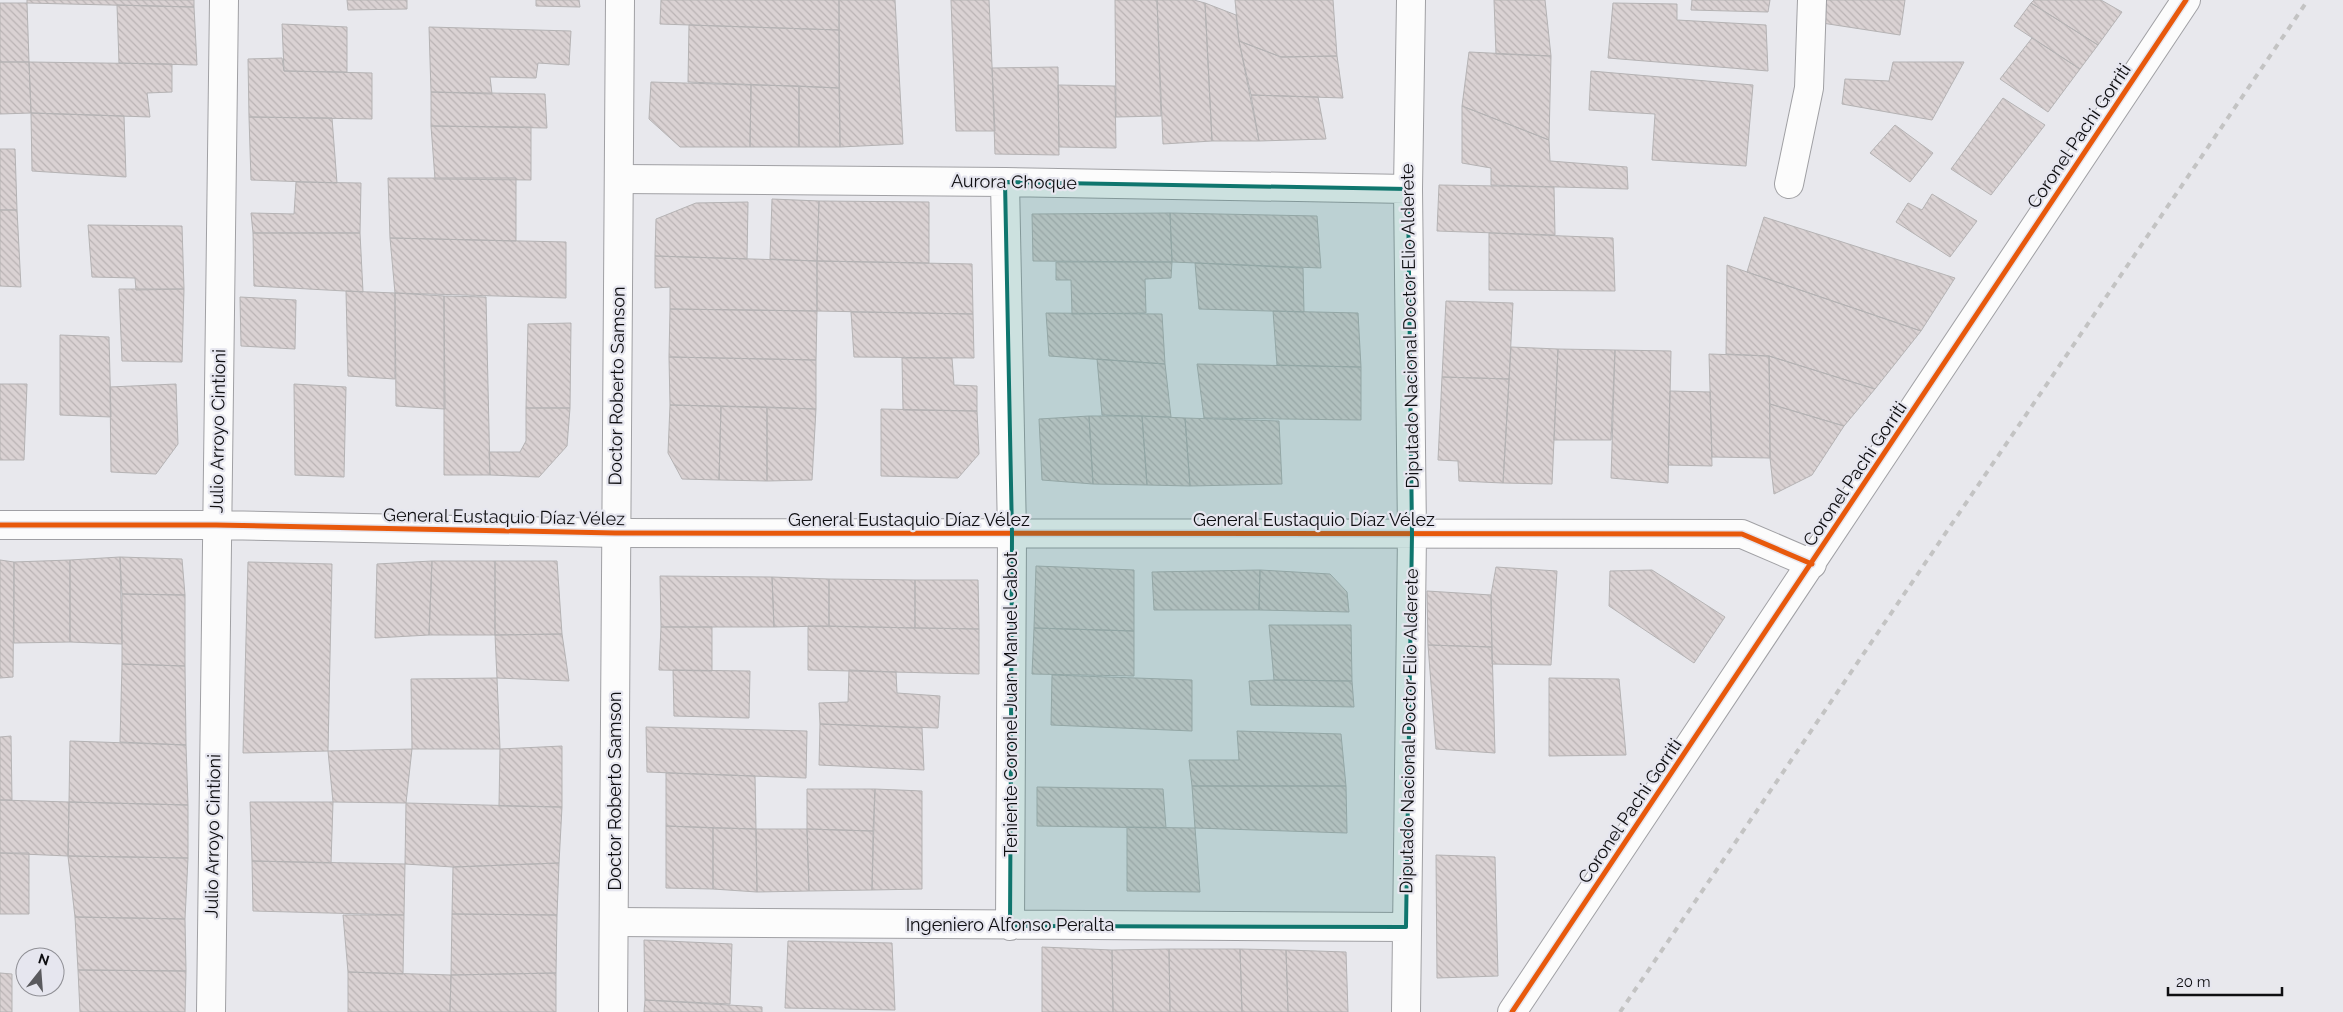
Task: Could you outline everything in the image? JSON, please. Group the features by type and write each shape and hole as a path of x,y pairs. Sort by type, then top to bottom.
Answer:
{"street":[{"name":"Julio Arroyo Cintioni","path":"211,1012 224,0"},
{"name":"Doctor Roberto Samson","path":"613,1012 620,0"},
{"name":"Diputado Nacional Doctor Elio Alderete","path":"1406,1012 1412,534 1408,189 1411,0"},
{"path":"1789,184 1809,88 1812,0"},
{"name":"Coronel Pachi Gorriti","path":"1512,1012 2186,0"},
{"name":"Aurora Choque","path":"620,179 1005,182 1408,189"},
{"name":"Teniente Coronel Juan Manuel Cabot","path":"1005,182 1012,534 1010,926"},
{"name":"General Eustaquio Díaz Vélez","path":"0,525 216,525 615,533 1742,534 1812,564"},
{"name":"Ingeniero Alfonso Peralta","path":"614,922 1406,927"}],"highlighted area":[{"path":"1005,182 1408,189 1412,534 1406,927 1010,926 1012,534"}],"building":[{"path":"27,0 194,0 194,7 27,3"},
{"path":"347,0 407,0 407,9 348,10"},
{"path":"536,0 579,0 580,7 536,6"},
{"path":"661,0 839,0 839,30 660,24"},
{"path":"839,0 895,0 903,144 840,147"},
{"path":"951,0 989,0 995,131 956,131"},
{"path":"1115,0 1157,0 1161,116 1116,117"},
{"path":"1157,0 1194,0 1205,3 1212,141 1163,144"},
{"path":"1235,0 1333,0 1337,56 1281,57 1239,41"},
{"path":"1494,0 1545,0 1551,56 1496,54"},
{"path":"1692,0 1770,0 1768,12 1691,10"},
{"path":"1825,0 1905,0 1900,35 1822,23"},
{"path":"2034,0 2101,0 2122,12 2098,45 2031,3"},
{"path":"0,3 27,3 29,62 0,62"},
{"path":"1205,3 1236,15 1239,41 1259,141 1212,141"},
{"path":"1613,3 1677,4 1677,20 1766,25 1768,71 1608,58"},
{"path":"2031,3 2098,45 2080,69 2014,26"},
{"path":"117,5 194,7 197,65 119,63"},
{"path":"282,24 347,27 347,72 284,71"},
{"path":"689,25 839,30 839,88 688,82"},
{"path":"429,27 571,31 569,65 538,63 536,78 490,77 492,94 431,92"},
{"path":"2032,38 2080,69 2048,112 2000,79"},
{"path":"1239,41 1281,57 1337,56 1343,98 1251,95"},
{"path":"1469,52 1551,56 1549,140 1462,106"},
{"path":"282,58 284,71 372,73 372,119 249,117 248,59"},
{"path":"0,62 29,62 31,113 0,114"},
{"path":"29,62 172,64 172,92 147,93 150,117 31,113"},
{"path":"1893,62 1964,62 1932,120 1842,104 1845,79 1889,81"},
{"path":"1058,67 1059,155 995,154 992,68"},
{"path":"1591,71 1753,85 1746,166 1652,160 1655,114 1589,110"},
{"path":"651,82 751,85 750,147 680,147 649,119"},
{"path":"751,85 799,86 799,147 750,147"},
{"path":"1058,85 1115,86 1116,148 1059,147"},
{"path":"799,86 839,88 840,147 799,147"},
{"path":"431,92 545,94 547,128 431,126"},
{"path":"1251,95 1318,97 1326,139 1259,141"},
{"path":"2003,98 2045,125 1991,195 1951,169"},
{"path":"1462,106 1549,140 1550,161 1627,167 1628,189 1491,185 1491,168 1462,163"},
{"path":"31,113 124,116 126,177 32,171"},
{"path":"249,117 332,118 337,183 251,180"},
{"path":"1895,125 1933,153 1910,182 1870,153"},
{"path":"431,126 531,127 531,180 435,179"},
{"path":"0,149 15,149 17,210 0,210"},
{"path":"388,178 516,178 516,241 390,238"},
{"path":"296,182 361,183 360,233 253,233 251,213 294,214"},
{"path":"1439,185 1554,187 1555,235 1437,231"},
{"path":"1932,194 1977,221 1950,257 1896,222 1908,203 1922,210"},
{"path":"772,199 819,201 817,261 770,259"},
{"path":"819,201 929,202 929,263 817,261"},
{"path":"748,202 747,259 655,256 656,219 696,203"},
{"path":"0,210 17,210 21,287 0,286"},
{"path":"1170,213 1172,262 1033,261 1032,214"},
{"path":"1170,213 1317,216 1321,268 1172,262"},
{"path":"1764,217 1955,278 1921,331 1747,272"},
{"path":"88,225 182,226 184,289 136,290 135,278 92,277"},
{"path":"253,233 360,233 363,292 254,286"},
{"path":"1489,233 1613,238 1615,291 1489,290"},
{"path":"390,238 566,242 566,298 395,293"},
{"path":"655,256 817,261 817,311 670,309 670,287 655,288"},
{"path":"817,261 972,264 973,314 817,311"},
{"path":"1056,262 1172,262 1171,278 1145,279 1146,313 1072,314 1071,280 1056,280"},
{"path":"1195,263 1303,268 1304,312 1199,309"},
{"path":"1727,265 1921,331 1875,389 1769,356 1726,354"},
{"path":"119,289 184,289 182,362 122,361"},
{"path":"346,291 395,293 395,379 348,376"},
{"path":"395,293 444,296 445,409 396,406"},
{"path":"444,296 486,297 490,475 444,475"},
{"path":"240,297 296,300 295,349 241,346"},
{"path":"1446,301 1513,303 1509,379 1442,377"},
{"path":"670,309 817,311 816,360 669,357"},
{"path":"1273,311 1358,313 1361,367 1277,365"},
{"path":"851,312 973,314 974,358 854,357"},
{"path":"1046,313 1162,314 1165,364 1049,356"},
{"path":"571,323 570,408 526,408 528,324"},
{"path":"60,335 109,337 111,417 60,415"},
{"path":"1511,347 1558,349 1552,484 1503,483"},
{"path":"1558,349 1615,350 1611,440 1554,440"},
{"path":"1615,350 1671,351 1668,483 1611,478"},
{"path":"1709,354 1769,356 1770,458 1712,457"},
{"path":"1769,356 1875,389 1844,426 1770,404"},
{"path":"669,357 816,360 816,409 670,405"},
{"path":"902,358 952,358 954,385 977,386 977,411 903,410"},
{"path":"1097,359 1165,364 1171,417 1102,415"},
{"path":"1197,364 1361,367 1361,420 1204,418"},
{"path":"1442,377 1509,379 1503,483 1459,481 1458,461 1438,460"},
{"path":"0,384 27,384 24,460 0,460"},
{"path":"176,384 178,444 156,474 111,472 110,387"},
{"path":"294,384 346,387 344,477 295,475"},
{"path":"1670,391 1710,392 1712,466 1668,465"},
{"path":"1770,404 1844,426 1812,475 1774,494 1770,458"},
{"path":"670,405 721,406 719,480 682,479 668,453"},
{"path":"721,406 767,407 767,481 719,480"},
{"path":"767,407 816,409 812,480 767,481"},
{"path":"526,408 570,408 567,446 539,477 490,475 489,452 520,452 526,441"},
{"path":"881,409 977,411 979,454 958,478 881,476"},
{"path":"1089,416 1093,484 1042,480 1039,419"},
{"path":"1089,416 1142,416 1147,485 1093,484"},
{"path":"1142,416 1185,418 1190,486 1147,485"},
{"path":"1185,418 1279,421 1282,484 1190,486"},
{"path":"120,557 182,559 185,595 122,594"},
{"path":"120,557 122,644 70,642 70,560"},
{"path":"0,560 14,562 13,677 0,678"},
{"path":"70,560 70,642 14,643 14,562"},
{"path":"432,561 495,561 495,635 429,635"},
{"path":"432,561 429,635 375,638 377,564"},
{"path":"495,561 557,561 562,634 495,635"},
{"path":"248,562 332,564 328,751 243,753"},
{"path":"1036,566 1134,570 1134,631 1034,628"},
{"path":"1496,567 1557,571 1551,665 1492,664 1491,595"},
{"path":"1260,570 1330,574 1347,592 1349,612 1259,610"},
{"path":"1260,570 1259,610 1154,610 1152,572"},
{"path":"1652,570 1725,617 1694,663 1609,606 1610,571"},
{"path":"660,576 772,577 774,627 661,627"},
{"path":"772,577 829,579 829,626 774,627"},
{"path":"829,579 915,580 915,628 829,626"},
{"path":"915,580 978,580 979,629 915,628"},
{"path":"1427,591 1491,595 1492,647 1428,645"},
{"path":"122,594 185,595 185,666 122,664"},
{"path":"1269,625 1351,625 1352,681 1274,680"},
{"path":"808,626 979,629 979,674 808,670"},
{"path":"661,627 712,627 712,671 659,670"},
{"path":"1034,628 1134,631 1134,676 1032,674"},
{"path":"562,634 569,681 497,678 495,635"},
{"path":"1428,645 1492,647 1495,753 1436,749"},
{"path":"122,664 185,666 186,745 120,742"},
{"path":"673,670 750,671 749,718 674,716"},
{"path":"849,670 896,672 897,693 940,696 938,728 820,724 819,703 848,702"},
{"path":"1052,675 1192,680 1192,731 1051,725"},
{"path":"497,678 500,749 412,749 411,679"},
{"path":"1549,678 1619,679 1626,755 1549,756"},
{"path":"1249,681 1352,681 1354,707 1251,705"},
{"path":"820,724 922,728 924,770 819,765"},
{"path":"646,727 807,731 806,778 647,772"},
{"path":"1237,731 1341,734 1346,786 1192,786 1189,760 1239,760"},
{"path":"11,736 12,800 0,800 0,737"},
{"path":"70,741 186,745 188,805 69,802"},
{"path":"562,746 562,807 499,806 500,749"},
{"path":"412,749 406,803 333,802 328,751"},
{"path":"666,773 755,776 756,829 666,826"},
{"path":"1192,786 1346,786 1347,833 1195,828"},
{"path":"1037,787 1163,789 1166,828 1037,826"},
{"path":"807,789 875,789 873,831 807,829"},
{"path":"875,789 922,791 922,889 872,890"},
{"path":"0,800 69,802 68,856 0,853"},
{"path":"69,802 188,805 188,858 68,856"},
{"path":"250,802 333,802 331,863 252,861"},
{"path":"406,803 562,807 559,863 453,867 405,864"},
{"path":"666,826 713,828 713,889 666,888"},
{"path":"1127,827 1195,828 1200,892 1127,891"},
{"path":"713,828 756,829 757,892 713,889"},
{"path":"756,829 807,829 809,891 757,892"},
{"path":"807,829 873,831 872,890 809,891"},
{"path":"0,853 29,853 29,914 0,914"},
{"path":"1436,855 1495,857 1498,976 1437,978"},
{"path":"68,856 188,858 185,919 75,917"},
{"path":"252,861 405,864 404,915 253,911"},
{"path":"559,863 557,915 452,914 453,867"},
{"path":"452,914 557,915 556,973 451,975"},
{"path":"343,915 404,915 403,974 348,972"},
{"path":"75,917 185,919 186,971 78,970"},
{"path":"644,940 732,944 730,1004 645,1000"},
{"path":"788,941 892,943 895,1010 785,1008"},
{"path":"1042,947 1112,950 1113,1012 1042,1012"},
{"path":"1169,949 1240,949 1242,1012 1170,1012"},
{"path":"1169,949 1170,1012 1113,1012 1112,950"},
{"path":"1240,949 1286,950 1288,1012 1242,1012"},
{"path":"1286,950 1346,952 1348,1012 1288,1012"},
{"path":"78,970 186,971 185,1012 80,1012"},
{"path":"348,972 451,975 450,1012 348,1012"},
{"path":"0,973 12,974 12,1012 0,1012"},
{"path":"556,973 556,1012 450,1012 451,975"},
{"path":"645,1000 762,1007 762,1012 644,1012"}],"railway":[{"path":"1620,1012 2308,0"}],"cycle path":[{"path":"1512,1012 2186,0"},
{"path":"0,525 216,525 615,533 1742,534 1812,564"}]}
